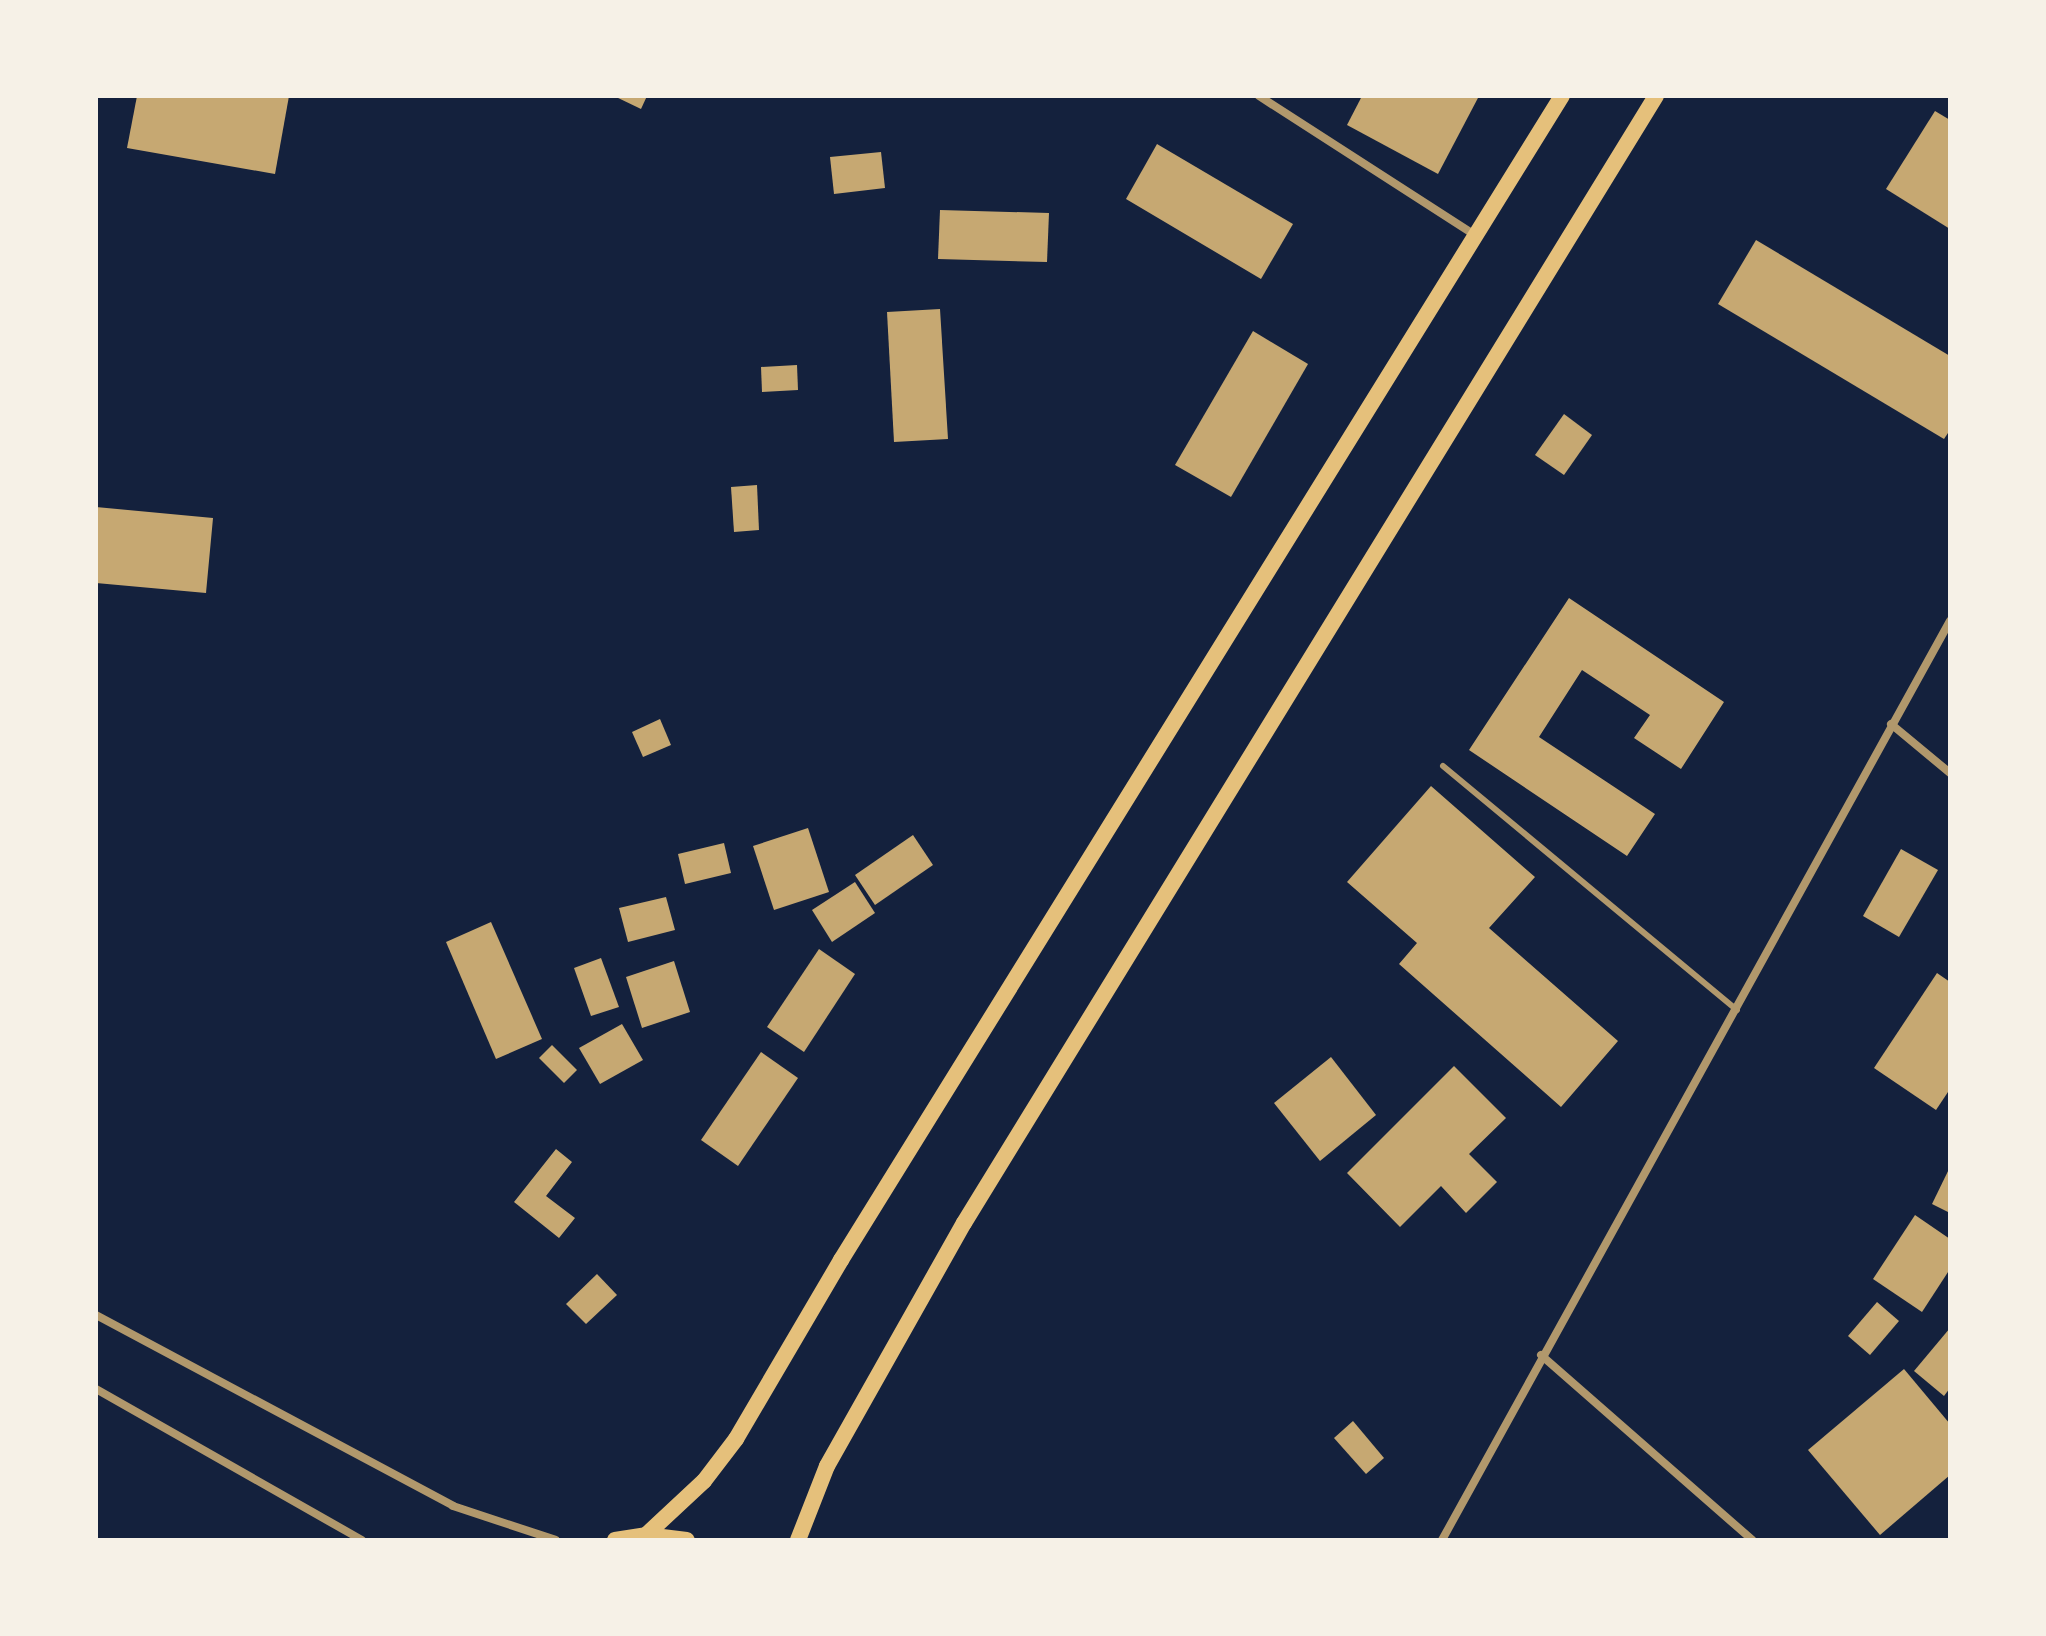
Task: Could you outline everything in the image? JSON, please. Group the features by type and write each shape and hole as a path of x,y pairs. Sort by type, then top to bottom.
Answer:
{"main road":[{"path":"646,1535 704,1481 736,1439 849,1247 1562,96"},
{"path":"798,1540 827,1466 956,1236 1656,96"},
{"path":"615,1540 646,1535 687,1540"}],"street":[{"path":"1258,96 1476,235"},
{"path":"1442,1540 1541,1355 1737,1010 1950,621"},
{"path":"1891,724 1950,773"},
{"path":"96,1315 453,1506 556,1540"},
{"path":"1541,1355 1752,1540"},
{"path":"96,1389 362,1540"}],"lane":[{"path":"1443,766 1737,1010"}],"building":[{"path":"137,96 289,96 275,174 127,148"},
{"path":"614,96 647,96 641,109"},
{"path":"1362,96 1479,96 1438,174 1347,125"},
{"path":"1935,111 1950,120 1950,229 1886,189"},
{"path":"1157,144 1293,224 1261,279 1126,199"},
{"path":"881,152 885,188 834,194 830,157"},
{"path":"940,210 1049,213 1047,262 938,259"},
{"path":"1756,240 1950,356 1950,430 1944,439 1718,304"},
{"path":"940,309 948,439 894,442 887,312"},
{"path":"1253,331 1308,364 1231,497 1175,465"},
{"path":"797,365 798,390 762,392 761,367"},
{"path":"1564,414 1592,435 1564,475 1535,455"},
{"path":"757,485 759,530 734,532 731,487"},
{"path":"96,507 213,518 206,593 96,583"},
{"path":"1569,598 1724,702 1681,769 1634,738 1650,715 1582,670 1539,737 1655,814 1627,856 1469,750"},
{"path":"660,719 671,745 643,757 632,732"},
{"path":"1431,786 1535,877 1489,928 1618,1041 1561,1107 1399,964 1417,943 1347,882"},
{"path":"808,828 829,892 774,910 753,846"},
{"path":"913,835 933,865 875,905 855,875"},
{"path":"724,843 731,873 685,884 678,854"},
{"path":"1901,849 1938,870 1899,937 1863,916"},
{"path":"855,882 875,913 832,942 812,910"},
{"path":"666,897 675,930 628,942 619,908"},
{"path":"491,922 542,1039 496,1059 446,942"},
{"path":"819,949 855,974 804,1052 767,1027"},
{"path":"601,958 619,1007 591,1016 574,968"},
{"path":"674,961 690,1012 642,1028 626,977"},
{"path":"1937,973 1950,982 1950,1089 1936,1110 1874,1068"},
{"path":"622,1024 643,1060 600,1084 579,1048"},
{"path":"552,1045 577,1070 564,1083 539,1058"},
{"path":"761,1052 798,1078 738,1166 701,1140"},
{"path":"1331,1057 1376,1115 1320,1161 1274,1103"},
{"path":"1454,1066 1506,1118 1469,1154 1497,1182 1466,1213 1441,1186 1400,1227 1347,1173"},
{"path":"556,1149 572,1162 546,1196 575,1218 559,1238 514,1202"},
{"path":"1950,1167 1950,1213 1932,1204"},
{"path":"1915,1215 1950,1239 1950,1269 1922,1312 1873,1279"},
{"path":"597,1274 617,1295 586,1324 566,1304"},
{"path":"1877,1302 1899,1321 1870,1355 1848,1336"},
{"path":"1950,1328 1950,1388 1944,1396 1914,1371"},
{"path":"1904,1369 1950,1424 1950,1475 1880,1535 1808,1450"},
{"path":"1353,1421 1384,1458 1366,1474 1334,1438"}]}
